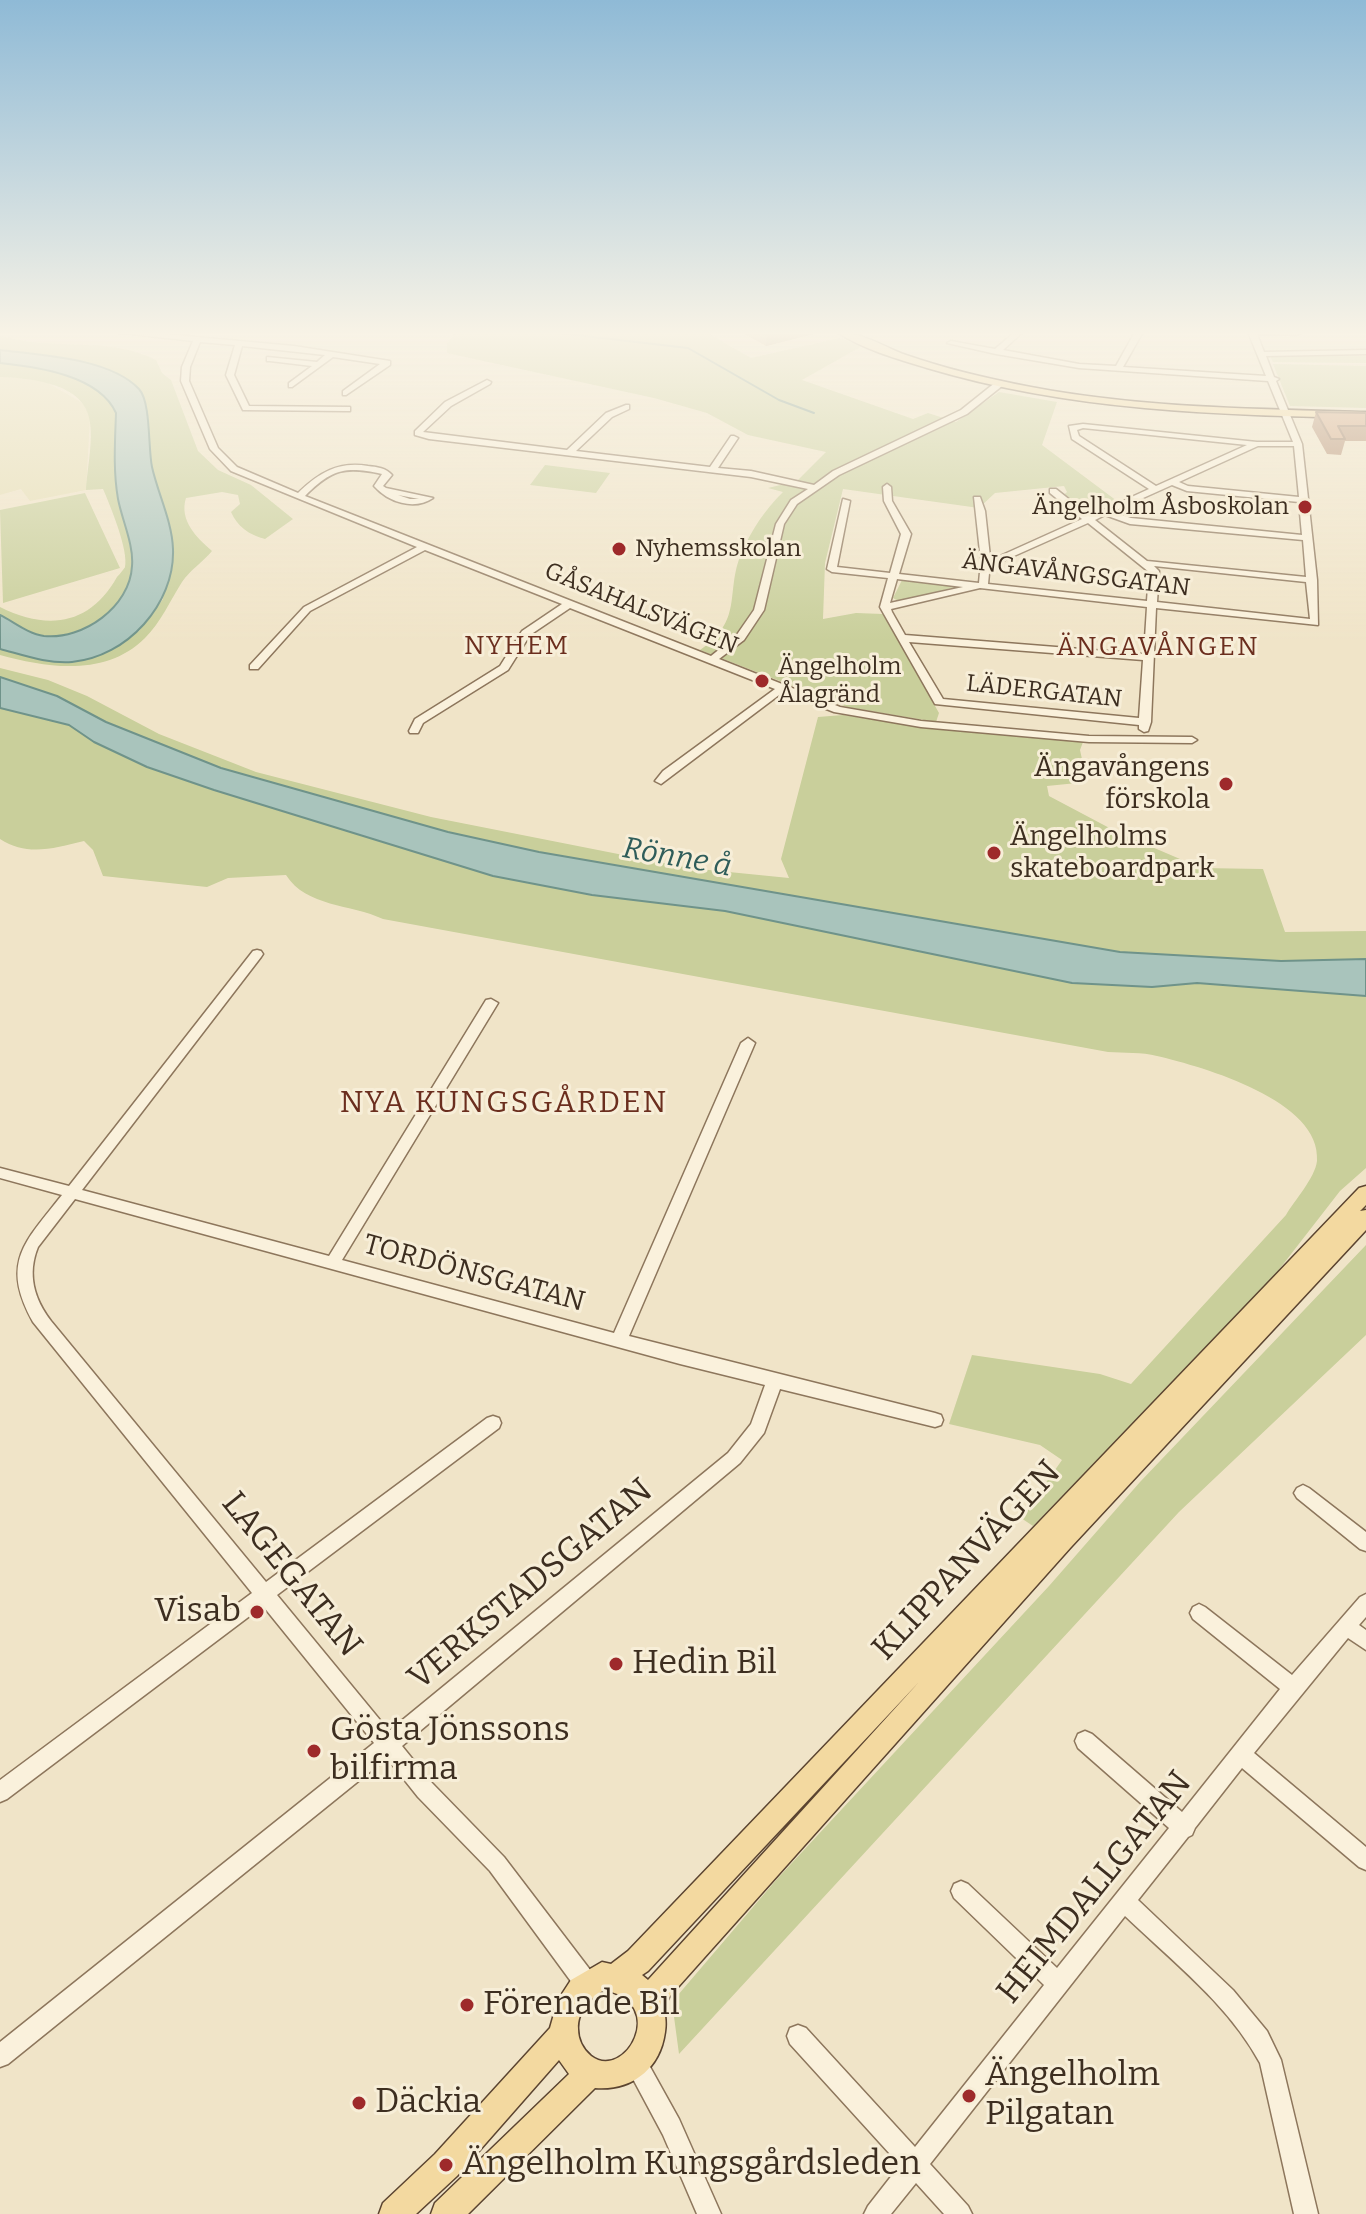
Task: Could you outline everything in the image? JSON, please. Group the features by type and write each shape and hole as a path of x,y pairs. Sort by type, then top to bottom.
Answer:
{"main road":[{"name":"KLIPPANVÄGEN","path":"586,1983 602,1976 618,1976 638,1961 1366,1193"},
{"name":"KLIPPANVÄGEN","path":"649,2004 660,1986 863,1760 1366,1217"},
{"path":"586,1983 573,1996 566,2013 564,2033 572,2057 591,2072 606,2076 622,2073 636,2064 648,2047 653,2025 649,2004 642,1991 618,1976"},
{"path":"394,2214 457,2153 564,2033"},
{"path":"446,2214 591,2072"}],"street":[{"name":"GÅSAHALSVÄGEN","path":"208,435 214,449 239,472 838,710 868,716 1073,737 1192,740"},
{"path":"429,435 813,487"},
{"path":"569,453 588,435"},
{"path":"711,661 740,638 759,610 780,524 794,502 813,487 918,435"},
{"path":"1074,435 1154,489"},
{"path":"1173,435 1257,444 1298,444"},
{"path":"1148,563 1312,580 1295,435"},
{"path":"711,471 734,438"},
{"path":"986,561 1002,558 1257,444"},
{"path":"299,497 330,468 391,469"},
{"path":"377,470 387,473 378,485 382,490"},
{"path":"1171,482 1187,488 1304,500"},
{"path":"887,487 888,501 906,534 885,607 902,638 1148,657"},
{"path":"1053,491 1148,563 1154,571 1146,722 1141,740"},
{"path":"885,607 983,585 986,561 977,499"},
{"name":"ÄNGAVÅNGSGATAN","path":"846,501 832,569 1315,623 1312,580"},
{"path":"1104,512 1130,521 1308,538"},
{"path":"254,667 307,609 425,546"},
{"path":"414,731 419,721 504,668 526,633 569,604"},
{"name":"LÄDERGATAN","path":"902,638 939,702 1146,722"},
{"path":"661,781 667,773 781,689"},
{"name":"LAGEGATAN","path":"257,954 72,1190 29,1251 28,1299 45,1326 264,1595 390,1743 425,1790 497,1864 586,1983"},
{"path":"333,1262 491,1003"},
{"path":"619,1340 748,1043"},
{"name":"TORDÖNSGATAN","path":"0,1173 774,1381 935,1420"},
{"name":"VERKSTADSGATAN","path":"0,2056 390,1743 734,1458 758,1428 774,1381"},
{"path":"0,1792 493,1423"},
{"path":"1303,1493 1366,1543"},
{"name":"HEIMDALLGATAN","path":"876,2214 1293,1688 1366,1603"},
{"path":"1199,1613 1293,1688"},
{"path":"1346,1626 1366,1641"},
{"path":"1085,1741 1185,1828"},
{"path":"1242,1756 1366,1860"},
{"path":"961,1891 1058,1984"},
{"path":"1125,1902 1235,2008 1260,2038 1270,2060 1306,2214"},
{"path":"798,2036 913,2167 960,2214"},
{"path":"636,2064 671,2127 709,2214"}],"shaded area":[{"path":"0,435 89,435 86,490 30,501 21,489 0,495"}],"green space":[{"path":"91,435 116,435 118,499 131,550 129,581 114,607 88,626 59,636 32,633 0,615 0,607 35,619 66,619 94,605 125,568 122,540 103,489 86,490"},
{"path":"148,435 192,435 198,451 218,470 251,485 293,519 265,539 237,522 231,512 240,504 238,495 222,492 186,498 187,521 212,551 185,578 145,638 113,659 95,664 57,666 0,655 0,649 54,662 74,662 95,656 139,631 163,599 167,518 158,497"},
{"path":"749,435 1045,435 1042,445 1117,501 1084,513 1060,498 1067,492 1064,486 995,493 979,508 843,489 825,563 823,619 856,613 883,614 939,713 936,722 847,707 700,650 723,628 741,554 759,521 783,492 768,488 797,481 826,452"},
{"path":"545,465 610,473 596,493 530,485"},
{"path":"85,493 120,568 3,603 0,510"},
{"path":"902,580 958,586 900,602 893,598"},
{"path":"0,668 48,680 87,696 159,734 256,772 431,817 689,868 789,878 781,859 818,717 843,715 907,725 1083,742 1080,750 1087,782 1047,786 1049,796 1117,832 1201,868 1263,869 1285,932 1366,931 1366,959 1281,961 1120,952 539,852 448,832 221,768 106,722 57,696 0,677"},
{"path":"0,708 69,725 94,742 147,767 214,790 493,876 592,895 725,911 1072,983 1152,987 1197,983 1366,996 1366,1168 1340,1191 1267,1285 1033,1526 1021,1518 1062,1460 1040,1445 949,1424 972,1355 1100,1374 1131,1384 1286,1215 1312,1175 1317,1161 1313,1140 1301,1121 1281,1104 1230,1078 1151,1055 1108,1052 383,919 317,899 305,893 286,875 228,878 207,887 103,876 93,850 84,841 31,849 10,845 0,839"},
{"path":"1366,1245 1366,1335 1179,1512 679,2054 672,2002 777,1879 1049,1586 1140,1482"}],"water":[{"path":"115,435 149,435 152,467 173,549 166,589 156,608 129,639 92,658 54,662 0,649 0,615 32,633 59,636 74,633 102,618 123,595 129,581 132,558 116,488"},
{"path":"0,677 57,696 106,722 221,768 448,832 539,852 1120,952 1281,961 1366,959 1366,996 1197,983 1152,987 1072,983 725,911 592,895 493,876 214,790 147,767 94,742 69,725 0,708"}],"building":[{"path":"1329,435 1343,435 1345,439 1331,439"}],"place":[{"name":"Ängelholm Åsboskolan","path":"1305,507"},
{"name":"Nyhemsskolan","path":"619,549"},
{"name":"Ängelholm Ålagränd","path":"762,681"},
{"name":"Ängavångens förskola","path":"1226,784"},
{"name":"Ängelholms skateboardpark","path":"994,853"},
{"name":"Visab","path":"257,1612"},
{"name":"Hedin Bil","path":"616,1664"},
{"name":"Gösta Jönssons bilfirma","path":"314,1751"},
{"name":"Förenade Bil","path":"467,2005"},
{"name":"Ängelholm Pilgatan","path":"969,2096"},
{"name":"Däckia","path":"359,2103"},
{"name":"Ängelholm Kungsgårdsleden","path":"446,2165"}],"district":[{"name":"NYHEM","path":"517,647"},
{"name":"ÄNGAVÅNGEN","path":"1158,648"},
{"name":"NYA KUNGSGÅRDEN","path":"504,1104"}],"water label":[{"name":"Rönne å","path":"677,858"}]}
